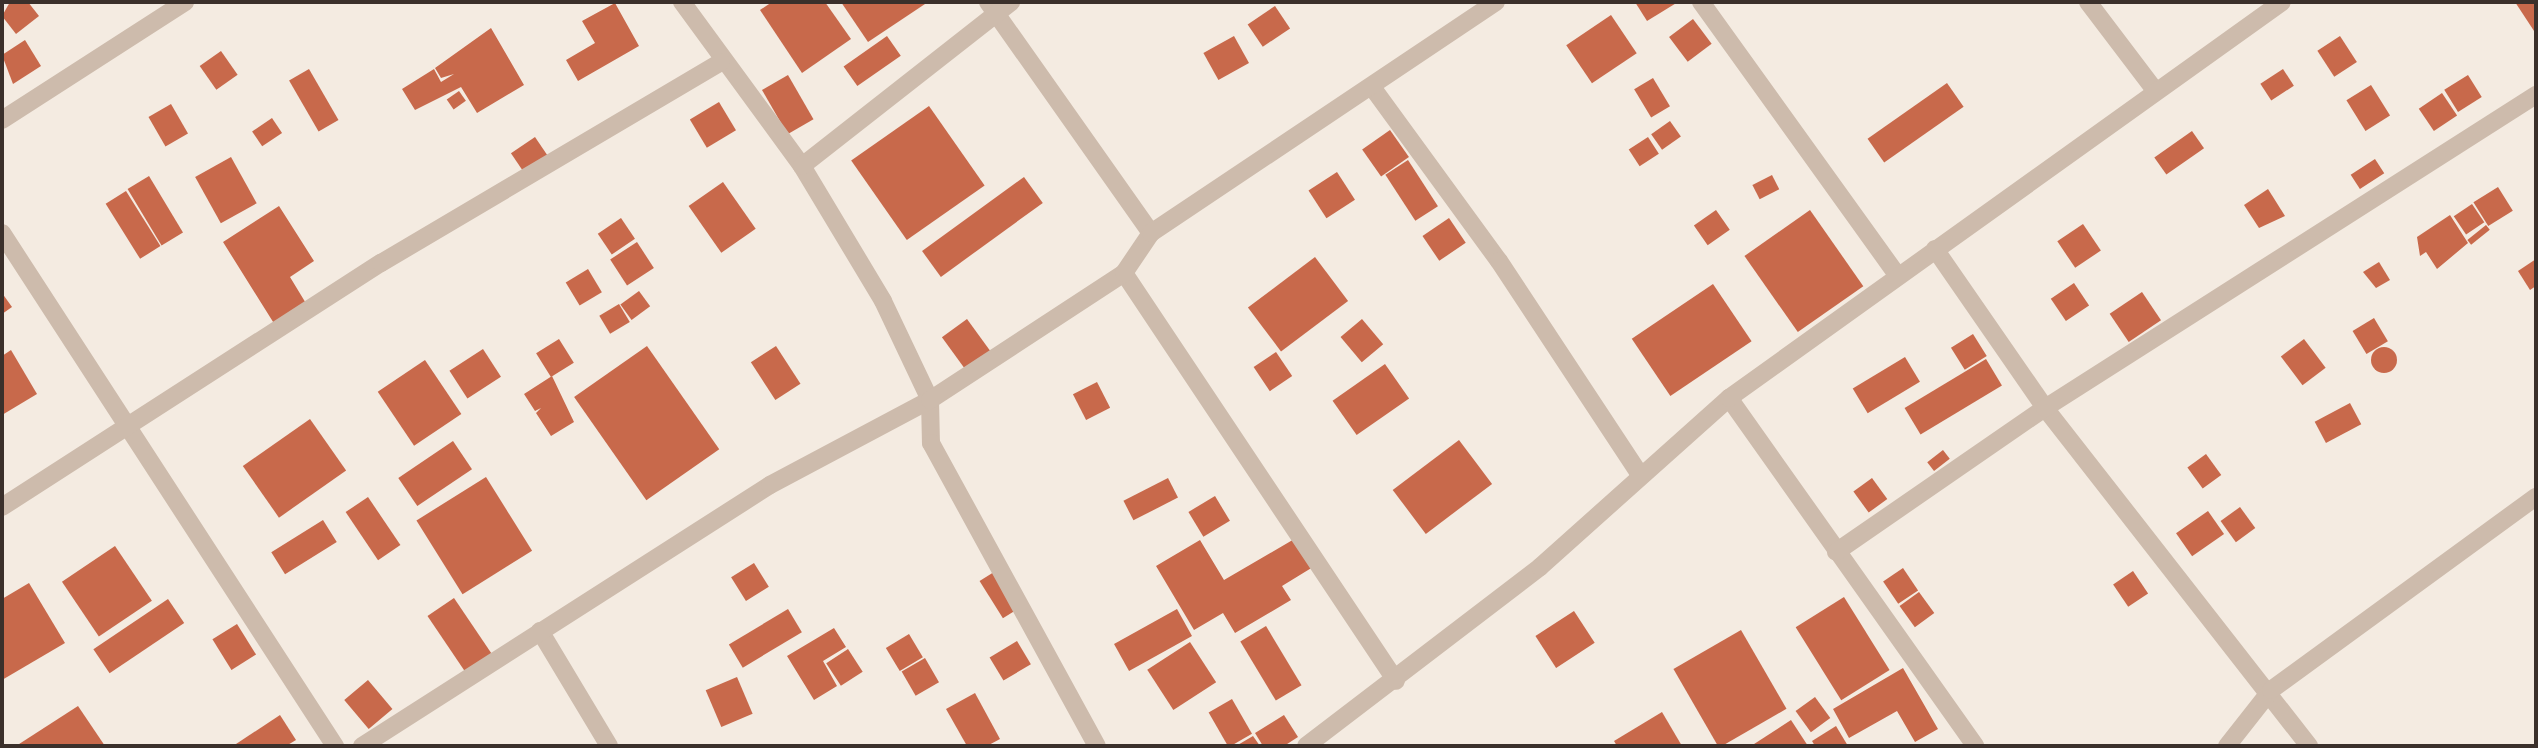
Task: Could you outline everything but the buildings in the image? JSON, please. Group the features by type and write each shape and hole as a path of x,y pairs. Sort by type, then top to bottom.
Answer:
{"street":[{"path":"2,120 186,2"},
{"path":"682,2 721,62 802,166 883,301 930,400 931,443 1097,746"},
{"path":"802,166 991,7 1011,2"},
{"path":"362,746 770,485 930,400 1124,273 1151,233 1496,2"},
{"path":"1701,2 1898,276"},
{"path":"2088,2 2154,89"},
{"path":"1306,746 1396,681 1540,567 1639,473 1728,398 2154,89 2282,2"},
{"path":"991,7 1151,233"},
{"path":"2,507 129,421 721,62"},
{"path":"1372,87 1499,261 1639,473"},
{"path":"1836,552 2045,408 2536,95"},
{"path":"2,233 129,421 335,746"},
{"path":"1935,249 2045,408 2271,690 2309,746"},
{"path":"1124,273 1396,681"},
{"path":"1728,398 1975,746"},
{"path":"2227,746 2271,690 2536,497"},
{"path":"540,631 609,746"}]}
